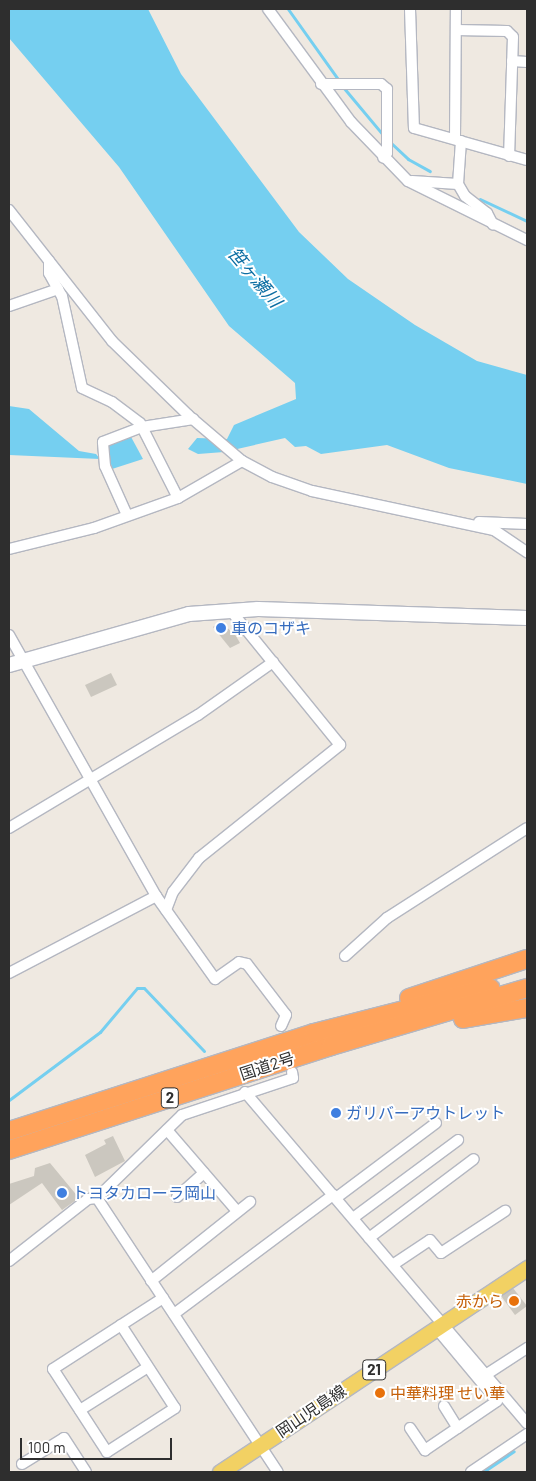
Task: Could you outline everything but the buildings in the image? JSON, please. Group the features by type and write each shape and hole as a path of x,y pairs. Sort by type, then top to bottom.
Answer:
{"highway":[{"name":"2","path":"314,1033 527,959"},
{"name":"国道2号","path":"9,1131 314,1033 527,976"},
{"name":"国道2号","path":"9,1150 331,1046 527,988"},
{"name":"2","path":"331,1046 527,1008"}],"main road":[{"name":"岡山児島線","path":"220,1472 527,1268"}],"street":[{"path":"268,9 321,84 383,158 408,180 493,225 527,240"},
{"path":"410,9 414,128 527,160"},
{"path":"456,9 458,184 465,196 487,213 493,225"},
{"path":"456,30 507,31 513,36 509,156"},
{"path":"512,61 527,62"},
{"path":"321,84 381,84 387,89 387,153 383,158"},
{"path":"408,180 458,184"},
{"path":"9,210 112,341 195,421 242,461 272,477 312,491 468,522 494,530 527,552"},
{"path":"49,261 49,273 58,289 82,388 123,408 142,426 178,498"},
{"path":"9,306 58,289"},
{"path":"127,515 104,457 103,442 142,426 195,421"},
{"path":"9,549 94,528 178,498 242,461"},
{"path":"468,522 527,524"},
{"path":"166,910 172,892 199,858 340,745 231,611"},
{"path":"15,663 142,625 189,614 231,611 527,618"},
{"path":"9,635 15,663 88,780 156,896 216,979 239,962 247,964 286,1015 281,1026"},
{"path":"9,828 198,715 272,662"},
{"path":"345,956 387,918 527,828"},
{"path":"9,973 156,896"},
{"path":"9,1261 88,1199 97,1198 182,1115 245,1092 293,1078 292,1072"},
{"path":"245,1092 332,1197 394,1264 440,1326 493,1388 527,1423"},
{"path":"174,1314 436,1123"},
{"path":"167,1130 237,1211"},
{"path":"352,1218 458,1140"},
{"path":"369,1238 474,1159"},
{"path":"177,1196 204,1173"},
{"path":"97,1198 278,1472"},
{"path":"151,1281 250,1202"},
{"path":"394,1264 430,1240 441,1253 505,1211"},
{"path":"121,1325 175,1408 107,1452 53,1369 121,1325 163,1298"},
{"path":"410,1428 425,1450 497,1401 487,1374 440,1326"},
{"path":"487,1374 527,1348"},
{"path":"80,1410 148,1367"},
{"path":"444,1406 458,1428"},
{"path":"471,1472 527,1434"},
{"path":"22,1464 64,1438 86,1472"}],"water":[{"name":"笹ヶ瀬川","path":"9,9 148,9 181,74 299,232 348,279 415,325 477,361 527,375 527,484 449,468 387,445 321,454 306,446 295,447 285,438 224,452 198,454 188,449 197,438 227,439 234,425 296,399 295,383 229,326 119,167 9,38"},
{"path":"9,406 29,409 79,451 96,454 100,459 9,455"},
{"path":"130,435 143,459 112,469 107,445"}],"waterway":[{"path":"288,9 340,82"},
{"path":"343,87 384,136"},
{"path":"390,142 408,159 430,171"},
{"path":"480,199 527,221"},
{"path":"9,1100 100,1032 137,988 144,988 204,1051"},
{"path":"483,1472 514,1451"}],"place":[{"name":"車のコザキ","path":"221,628"},
{"name":"ガリバーアウトレット","path":"336,1113"},
{"name":"トヨタカローラ岡山","path":"62,1193"},
{"name":"赤から","path":"514,1301"},
{"name":"中華料理 せい華","path":"380,1393"}]}
